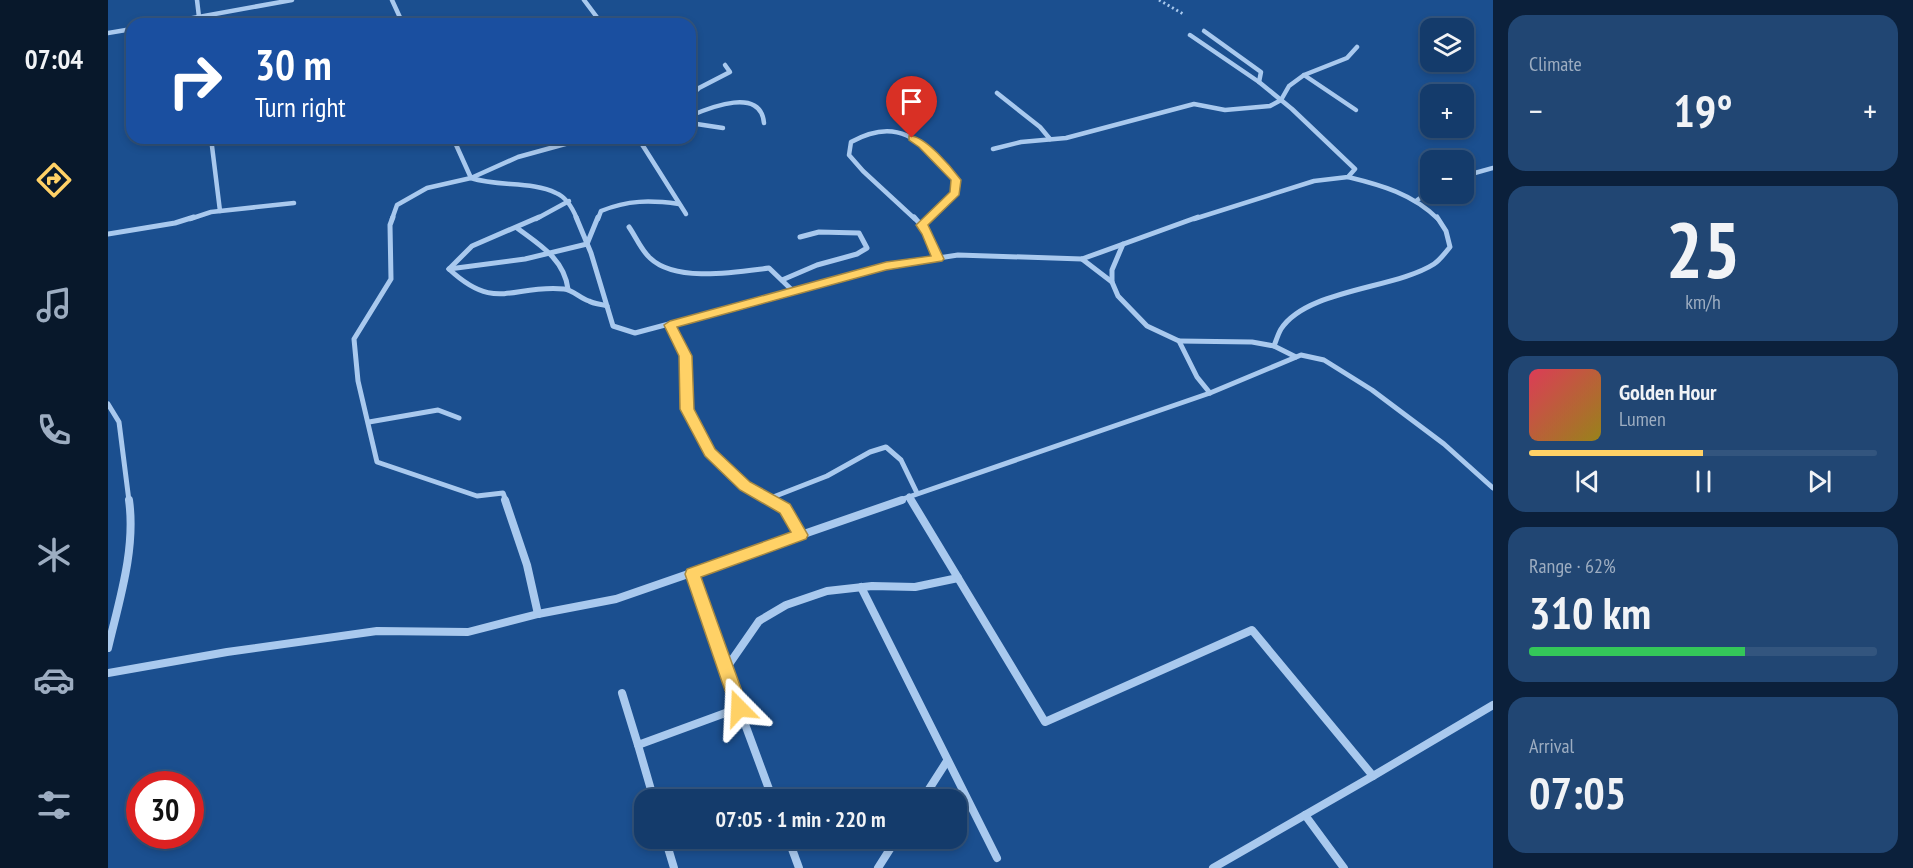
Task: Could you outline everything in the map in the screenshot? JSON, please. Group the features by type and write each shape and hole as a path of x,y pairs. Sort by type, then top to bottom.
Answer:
{"street":[{"path":"197,0 200,17"},
{"path":"193,18 292,0"},
{"path":"392,0 400,18"},
{"path":"584,0 598,18"},
{"path":"108,33 126,30"},
{"path":"1204,31 1261,72 1259,82"},
{"path":"1190,35 1259,82 1281,100 1355,169 1348,177"},
{"path":"993,149 1021,142 1066,138 1194,104 1225,110 1270,106 1281,100 1289,86 1304,75 1347,58 1357,47"},
{"path":"696,92 714,79 730,72 725,65"},
{"path":"1304,75 1356,110"},
{"path":"998,93 1040,127 1050,139"},
{"path":"696,114 721,106 748,103 761,108 765,115 764,123"},
{"path":"696,124 723,128"},
{"path":"921,225 955,193 956,180 923,145 901,131 877,131 860,136 851,142 849,154 863,171 921,225 928,234 938,259"},
{"path":"212,144 220,211"},
{"path":"456,144 471,178 487,184 559,193 569,201 580,222 613,326 635,333 886,266 968,255 1082,260 1201,216 1314,182 1348,177 1383,186 1416,201 1444,224 1450,247 1435,264 1388,282 1316,303 1283,327 1276,337 1274,346"},
{"path":"538,614 527,564 503,493 477,496 377,462 358,381 354,339 391,279 390,225 397,205 427,188 471,178 518,157 565,144"},
{"path":"642,144 686,214"},
{"path":"1474,173 1493,168"},
{"path":"1416,201 1420,198"},
{"path":"587,244 601,211 635,199 680,204"},
{"path":"449,269 461,253 481,242 518,228 569,201"},
{"path":"108,234 175,223 220,211 294,202"},
{"path":"629,227 651,260 668,270 743,272 769,268 794,292"},
{"path":"518,228 550,253 566,274 568,289"},
{"path":"782,280 817,265 867,249 859,233 819,232 800,237"},
{"path":"449,269 486,266 587,244"},
{"path":"1123,244 1112,270 1112,282 1118,296 1130,312 1147,326 1179,341 1252,342 1274,346 1296,357"},
{"path":"1082,260 1112,282"},
{"path":"449,269 465,284 484,293 502,295 554,288 568,289 587,301 607,306"},
{"path":"670,325 685,356 687,409 710,452 745,486 785,508 800,535"},
{"path":"1179,341 1197,377 1210,393"},
{"path":"108,673 239,650 377,631 468,632 538,614 616,599 913,494 1210,393 1300,355 1324,360 1372,390 1444,444 1493,488"},
{"path":"108,404 119,422 130,514 124,580 108,648"},
{"path":"369,422 438,410 459,417"},
{"path":"768,500 827,476 870,452 886,447 902,460 913,494 958,578 1045,722 1252,630 1373,776"},
{"path":"692,574 724,670 769,789"},
{"path":"724,670 759,621 786,604 827,591 861,587 915,587 958,578"},
{"path":"861,587 997,858"},
{"path":"622,693 651,789"},
{"path":"1213,868 1493,705"},
{"path":"638,745 739,708"},
{"path":"929,789 947,760"},
{"path":"1305,815 1344,868"},
{"path":"668,849 674,868"},
{"path":"792,849 799,868"},
{"path":"878,868 890,849"}],"route":[{"path":"739,708 692,574 800,535 785,508 745,486 710,452 687,409 685,356 670,325 886,266 938,259 928,234 921,225 955,193 956,180 923,145 912,138"}]}
